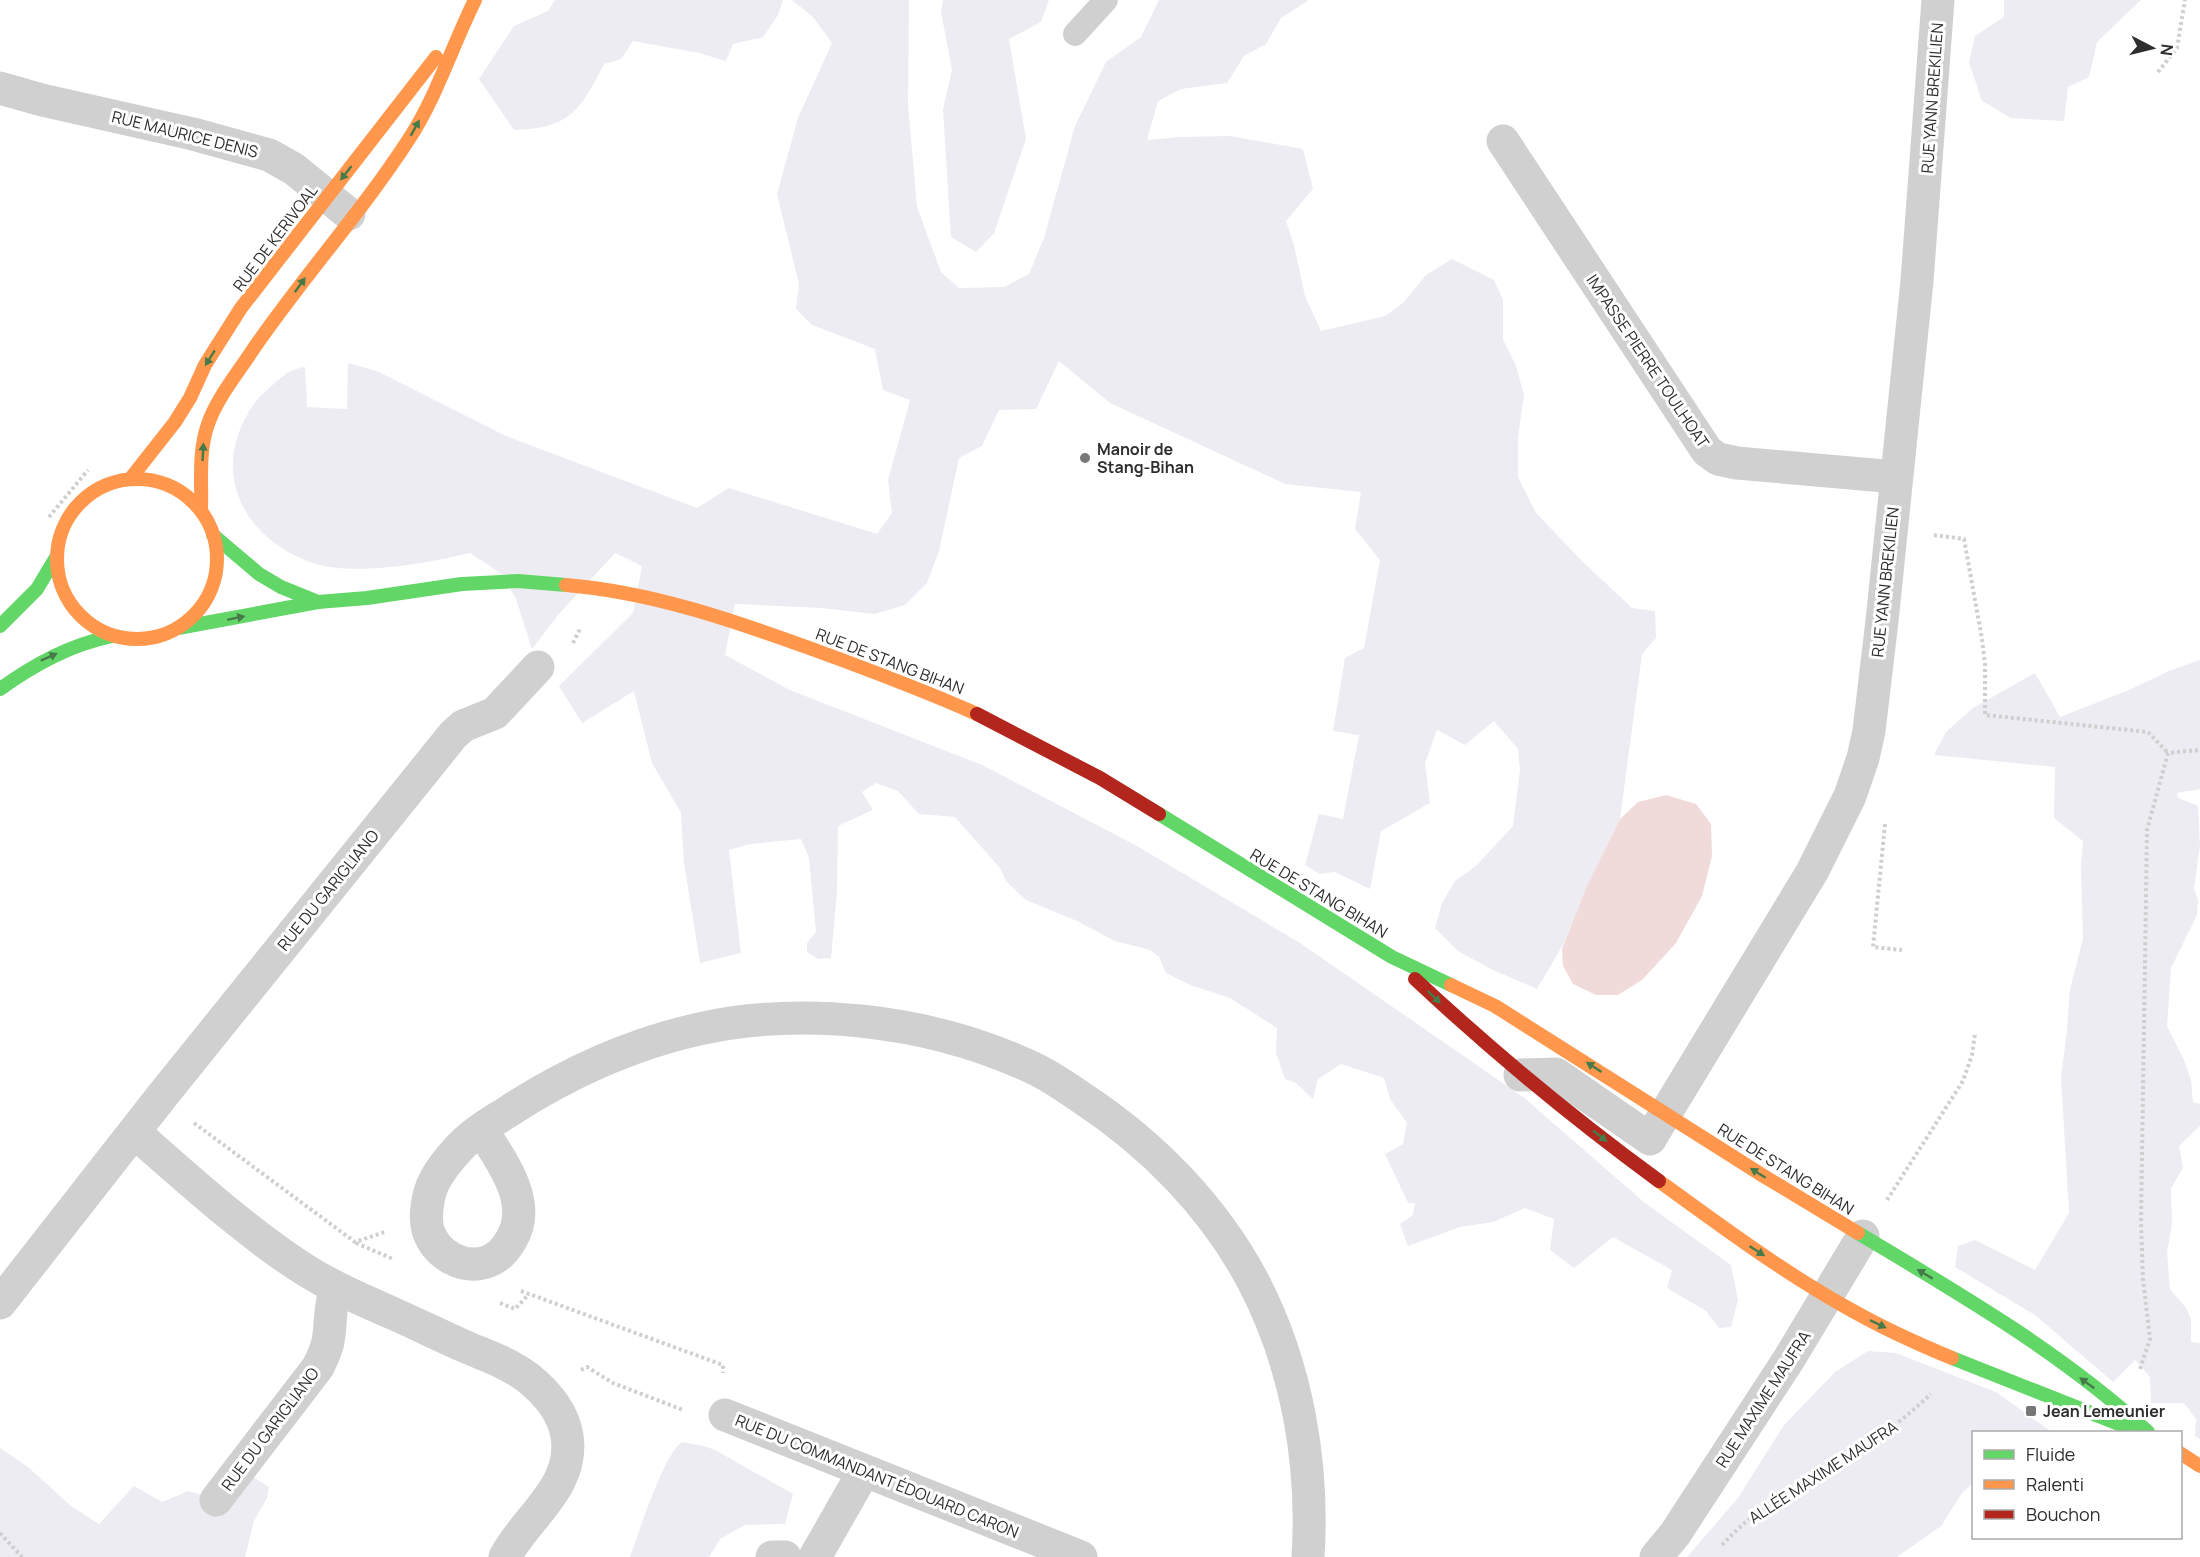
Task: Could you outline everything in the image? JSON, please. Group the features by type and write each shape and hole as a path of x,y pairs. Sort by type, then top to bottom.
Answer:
{"street":[{"name":"RUE DE KERIVOAL","path":"201,510 205,433 222,397 268,327 353,217 415,128 475,0"},
{"name":"RUE YANN BREKILIEN","path":"1521,1075 1557,1074 1650,1139 1812,872 1850,796 1863,758 1869,731 1925,196 1938,0"},
{"name":"RUE DE KERIVOAL","path":"131,478 175,422 190,398 205,365 241,308 460,28"},
{"name":"RUE MAURICE DENIS","path":"0,88 42,100 242,146 269,155 294,169 353,217"},
{"name":"IMPASSE PIERRE TOULHOAT","path":"1503,141 1707,451 1718,459 1737,463 1896,477"},
{"path":"131,478 152,479 168,483 181,491 201,510 213,535 218,561 212,588 198,611 178,628 157,637 134,640 112,636 89,625 72,606 60,584 55,559 58,540 65,522 75,507 89,494 105,484 131,478"},
{"name":"RUE DE STANG BIHAN","path":"213,535 259,574 281,587 318,602"},
{"path":"0,626 37,589 55,559"},
{"name":"RUE DE STANG BIHAN","path":"178,628 318,602 490,582 518,581 588,587 686,607 762,630 867,669 994,721 1100,778 1392,957 1495,1006 1989,1312 2124,1410 2147,1431"},
{"path":"0,689 41,660 90,640 112,636"},
{"name":"RUE DU GARIGLIANO","path":"0,1303 162,1096 453,735 463,726 495,713 538,667"},
{"name":"RUE DE STANG BIHAN","path":"1392,957 1477,1038 1521,1075 1650,1175 1734,1236 1826,1296 1882,1326 1957,1360 2137,1431"},
{"path":"481,1128 508,1172 518,1199 519,1218 516,1233 497,1257 490,1261 470,1264 450,1258 434,1242 427,1228 432,1185 445,1165 481,1128 561,1080 648,1043 718,1024 759,1020 804,1018 886,1024 955,1040 1022,1062 1052,1077 1121,1125 1148,1147 1215,1221 1253,1282 1269,1315 1281,1349 1292,1382 1298,1411 1307,1460 1308,1557"},
{"path":"134,1132 300,1267 336,1288 499,1360 528,1378 545,1393 562,1418 567,1437 563,1473 556,1490 523,1529 505,1557"},
{"name":"RUE MAXIME MAUFRA","path":"1656,1557 1675,1534 1711,1480 1789,1359 1863,1236"},
{"name":"RUE DU GARIGLIANO","path":"216,1500 318,1367 326,1351 331,1301 336,1288"},
{"name":"RUE DU COMMANDANT ÉDOUARD CARON","path":"725,1415 1081,1557"},
{"path":"2182,1454 2200,1466"},
{"path":"815,1557 864,1472"},
{"path":"772,1557 785,1557"}],"lane":[{"path":"1075,34 1107,0"}],"path":[{"path":"2158,72 2177,48 2185,0"},
{"path":"1890,529 1964,539 1985,664 1985,716 2148,732 2168,753"},
{"path":"538,667 567,651 576,639 581,626 588,587"},
{"path":"2168,753 2200,750"},
{"path":"2124,1410 2150,1339 2143,1279 2141,1222 2147,830 2168,753"},
{"path":"1885,820 1873,946 1902,950"},
{"path":"1863,1236 1963,1081 1972,1055 1975,1033"},
{"path":"162,1096 211,1138 355,1242 383,1232 427,1228"},
{"name":"RUE DU COMMANDANT ÉDOUARD CARON","path":"497,1257 515,1288 723,1365 725,1415"},
{"name":"ALLÉE MAXIME MAUFRA","path":"1717,1550 1753,1515 1795,1487 1860,1450 1907,1416 1937,1389 1957,1360"},
{"path":"613,1383 686,1411"},
{"path":"0,1533 22,1557"}],"shaded area":[{"path":"555,0 783,0 778,15 763,37 733,44 726,61 699,53 633,41 621,59 604,64 588,94 571,114 561,121 548,125 514,130 479,79 514,26 548,11"},
{"path":"792,0 909,0 908,105 917,207 941,272 959,288 1004,287 1029,274 1044,238 1075,126 1106,62 1141,37 1159,0 1309,0 1281,18 1266,44 1244,56 1227,83 1181,89 1158,101 1147,140 1230,136 1303,149 1313,189 1286,221 1294,245 1305,296 1321,331 1385,316 1404,302 1426,275 1452,259 1494,280 1503,300 1503,339 1516,366 1524,395 1518,437 1518,477 1536,513 1582,561 1632,608 1655,611 1656,638 1642,654 1620,819 1586,888 1564,943 1537,989 1491,969 1458,951 1435,928 1442,903 1455,881 1476,866 1513,826 1520,770 1518,749 1494,721 1465,745 1437,730 1425,763 1430,803 1381,831 1370,889 1335,872 1320,874 1305,865 1319,814 1343,819 1359,735 1333,731 1345,658 1364,648 1380,560 1355,529 1361,492 1285,484 1110,403 1059,361 1036,409 999,410 982,446 959,458 939,551 927,583 905,605 875,614 821,608 735,604 725,655 790,690 982,765 1137,846 1300,943 1523,1097 1645,1203 1731,1265 1738,1300 1731,1327 1719,1328 1706,1311 1667,1288 1672,1270 1613,1237 1574,1268 1550,1250 1554,1219 1525,1208 1493,1222 1460,1227 1408,1246 1400,1224 1413,1215 1415,1203 1408,1203 1385,1154 1403,1144 1407,1123 1390,1099 1384,1078 1341,1064 1318,1079 1313,1099 1296,1083 1285,1079 1276,1053 1277,1028 1230,998 1190,985 1166,973 1159,957 1150,950 1115,941 1077,921 1026,900 1006,881 1000,868 955,817 919,814 898,791 876,783 862,792 873,810 838,826 837,892 831,958 818,959 807,952 807,943 816,932 809,858 801,839 750,844 729,850 741,953 700,963 684,863 681,813 652,763 634,691 582,723 559,686 633,613 642,566 615,553 558,615 532,649 516,599 502,574 470,553 393,567 352,569 316,564 294,555 275,543 259,529 246,512 237,493 233,472 234,450 241,427 252,407 284,375 305,367 307,407 347,409 348,363 377,371 506,436 697,508 729,488 877,534 892,513 888,480 910,400 883,390 875,349 812,325 796,309 799,284 777,194 798,118 832,43 813,17"},
{"path":"943,0 1049,0 1041,22 1009,39 1026,139 994,233 976,252 951,237 943,109 952,70 941,12"},
{"path":"2004,0 2141,0 2097,42 2089,77 2068,87 2064,121 2011,118 1982,101 1969,62 1975,36 2004,17"},
{"path":"2200,660 2200,789 2177,793 2178,798 2198,806 2200,845 2194,888 2198,900 2197,915 2171,968 2167,1026 2191,1080 2193,1102 2200,1104 2200,1126 2179,1146 2183,1168 2171,1188 2172,1225 2167,1252 2170,1289 2186,1308 2191,1319 2191,1342 2200,1343 2200,1439 2195,1436 2196,1419 2184,1403 2151,1403 2150,1377 2135,1360 2113,1382 2035,1315 1955,1267 1958,1246 1975,1240 2035,1270 2069,1213 2061,1077 2070,989 2083,939 2081,866 2083,841 2054,818 2055,767 1934,755 1946,732 1973,708 2035,673 2060,717"},
{"path":"1666,795 1696,804 1711,824 1712,856 1702,896 1676,943 1642,980 1618,995 1596,995 1573,984 1563,966 1562,949 1586,888 1620,819 1638,802"},
{"path":"1868,1351 1896,1353 1996,1392 2051,1431 1972,1431 1972,1484 1962,1493 1941,1526 1897,1557 1687,1557 1738,1498 1784,1425 1835,1372"},
{"path":"682,1442 715,1450 793,1494 785,1524 745,1525 720,1539 709,1557 630,1557 660,1477 675,1449"},
{"path":"0,1448 28,1467 71,1506 99,1524 134,1486 162,1502 188,1491 223,1501 253,1477 269,1487 267,1498 254,1521 245,1557 0,1557"}],"traffic: fast":[{"path":"213,535 259,574 281,587 318,602"},
{"path":"0,626 37,589 55,559"},
{"path":"178,628 318,602 367,598 462,584 518,581 566,585"},
{"path":"0,689 53,656 112,636"},
{"path":"1159,814 1392,957 1451,985"},
{"path":"1858,1233 2008,1325 2080,1376 2147,1431"},
{"path":"1952,1358 2129,1428"}],"traffic: slow":[{"path":"201,510 203,445 208,424 217,405 271,324 371,193 409,139 428,106 475,0"},
{"path":"131,478 175,422 190,398 205,365 241,308 436,57"},
{"path":"137,479 153,480 168,485 182,492 194,502 204,514 211,528 216,543 217,559 216,575 211,590 204,604 194,616 182,626 168,633 153,638 137,639 121,638 106,633 92,626 80,616 70,604 63,590 58,575 57,559 58,543 63,528 70,514 80,502 92,492 106,485 121,480 137,479"},
{"path":"566,585 629,594 721,618 853,664 977,714"},
{"path":"1451,985 1495,1006 1858,1233"},
{"path":"1659,1181 1753,1249 1802,1281 1865,1318 1952,1358"},
{"path":"2182,1454 2200,1466"}],"traffic: jam":[{"path":"977,714 1100,778 1159,814"},
{"path":"1415,979 1534,1083 1659,1181"}],"place":[{"name":"Manoir de Stang-Bihan","path":"1085,458"},
{"name":"Jean Lemeunier","path":"2031,1411"}]}
